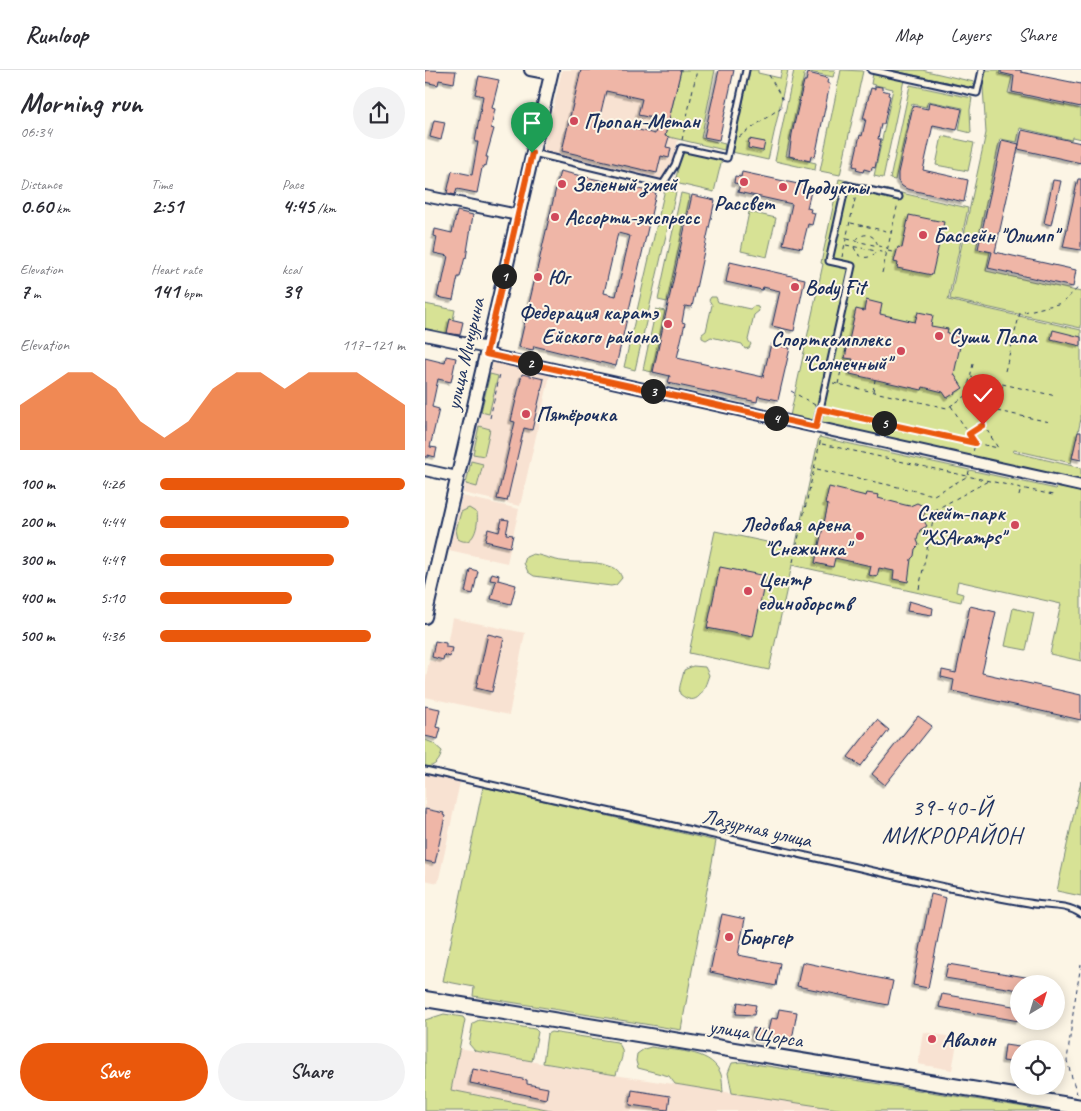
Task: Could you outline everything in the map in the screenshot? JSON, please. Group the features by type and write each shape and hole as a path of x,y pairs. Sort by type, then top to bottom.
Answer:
{"main road":[{"name":"улица Щорса","path":"425,999 1080,1103"}],"street":[{"path":"530,70 551,72"},
{"name":"улица Мичурина","path":"425,617 551,72"},
{"path":"425,196 518,215"},
{"path":"425,335 820,428 1081,486"},
{"path":"425,470 457,477"}],"lane":[{"path":"532,153 663,184 675,165 681,148 727,158 746,70"},
{"path":"871,70 977,93 982,70"},
{"path":"820,428 820,409 851,266 829,261 846,185 899,196"},
{"name":"Лазурная улица","path":"425,770 949,888 1031,904 1069,908 1081,914"}],"path":[{"path":"681,148 697,70"},
{"path":"769,75 784,102"},
{"path":"730,142 783,106"},
{"path":"841,264 858,187"},
{"path":"882,273 899,196"},
{"path":"850,223 891,232"},
{"path":"855,241 860,236 869,234 876,240 878,246"},
{"path":"847,239 878,246 887,251"},
{"path":"845,244 896,253"},
{"path":"854,246 857,254 863,258 872,257 877,251"},
{"path":"1005,371 1019,313 1062,303 1080,286"},
{"path":"838,384 848,346"},
{"path":"827,381 947,408 965,396 973,364"},
{"path":"490,418 500,374"},
{"path":"970,377 1056,396"},
{"path":"873,391 875,380"},
{"path":"981,422 997,411 1003,384"},
{"path":"791,390 820,409 998,448 965,396"},
{"path":"951,406 975,443"},
{"path":"997,411 1050,422"},
{"path":"969,434 983,425"},
{"path":"793,562 820,428"},
{"path":"822,444 1053,495"},
{"path":"817,469 934,495 968,476"},
{"path":"919,589 935,510 988,480"},
{"path":"1019,496 1021,488"},
{"path":"1080,1103 1067,1060 1081,965"}],"shaded area":[{"path":"562,70 694,70 668,183 542,154"},
{"path":"493,362 550,375 520,506 463,493"},
{"path":"462,496 519,509 507,563 449,550"},
{"path":"452,618 525,633 509,715 425,697 425,683 429,661 444,660"},
{"path":"425,774 460,782 438,883 425,880"},
{"path":"923,1032 958,1038 952,1070 918,1064"},
{"path":"459,1048 568,1068 851,1111 556,1111 451,1090"}],"green space":[{"path":"681,70 715,70 701,138 725,144 724,150 665,136"},
{"path":"750,70 758,70 758,73 780,78 782,70 788,70 768,160 732,152"},
{"path":"794,70 835,70 833,77 805,71 786,156 816,163 815,170 775,161"},
{"path":"841,70 863,71 840,175 820,171"},
{"path":"890,70 922,70 974,82 973,88"},
{"path":"986,70 1000,70 999,74 1012,77 1008,93 1081,109 1081,139 1072,137 1071,140 1020,128 1017,142 1000,139 976,249 990,252 986,271 1081,292 1081,328 950,299 986,133 983,87"},
{"path":"873,73 904,80 883,178 874,176 893,89 871,84"},
{"path":"910,85 972,98 970,110 971,133 959,130 963,108 928,101 926,107 912,104 895,180 890,179"},
{"path":"942,136 974,143 968,171 936,165"},
{"path":"682,150 722,159 714,192 675,183"},
{"path":"839,179 968,208 948,300 1081,330 1081,419 1071,463 1014,450 1013,452 1081,468 1081,482 790,416 823,264 821,263"},
{"path":"665,189 676,192 635,370 624,367"},
{"path":"681,193 690,195 667,302 658,300"},
{"path":"749,212 776,218 767,257 741,251"},
{"path":"711,297 716,297 718,302 750,309 754,306 758,307 759,311 754,315 748,340 751,344 749,348 745,349 742,344 711,337 706,340 702,338 702,334 706,331 712,305 709,300"},
{"path":"425,304 455,310 453,320 450,320 447,334 425,330"},
{"path":"656,309 665,311 652,372 643,370"},
{"path":"490,374 498,376 489,414 481,412"},
{"path":"479,426 490,429 484,456 473,454"},
{"path":"819,437 1056,489 1058,487 1081,492 1081,661 1050,654 1061,604 958,581 956,592 963,594 961,602 792,565 769,670 689,653 715,531 795,548"},
{"path":"471,461 483,464 477,487 466,484"},
{"path":"469,508 477,513 476,529 472,538 468,541 463,541 458,539 456,530 461,512"},
{"path":"533,554 560,561 605,565 616,569 622,578 616,585 611,586 534,576 528,572 524,563 526,557"},
{"path":"1013,608 1034,613 1026,650 1005,646"},
{"path":"693,666 705,667 709,675 702,692 696,699 686,698 680,694 684,670"},
{"path":"425,740 433,743 442,751 437,763 425,767"},
{"path":"1081,781 1081,896 1057,891"},
{"path":"483,787 716,841 681,1030 473,996 474,987 443,981"},
{"path":"444,1014 463,1017 465,1020 451,1090 556,1111 425,1111 425,1020"},
{"path":"479,1020 535,1029 538,1032 532,1061 475,1051 469,1044 473,1023"},
{"path":"551,1032 617,1042 622,1050 622,1054 616,1075 543,1063 547,1034"},
{"path":"651,1047 690,1052 708,1059 715,1064 720,1072 723,1092 675,1084 669,1076 638,1068 637,1054"},
{"path":"742,1062 1049,1111 851,1111 732,1093 728,1073 732,1063"}],"building":[{"path":"425,70 456,71 454,83 439,80 438,85 425,82"},
{"path":"581,70 681,70 665,136 669,137 666,147 671,148 669,158 661,156 657,173 562,151","holes":["606,91 642,99 638,115 658,119 655,134 599,120"]},
{"path":"719,70 734,70 719,140 704,137"},
{"path":"1001,70 1021,70 1021,72 1081,84 1081,107 1012,92 1014,76 1001,73"},
{"path":"808,73 828,78 827,83 830,84 815,157 811,156 810,161 789,156 804,81 806,81"},
{"path":"479,76 499,80 492,108 495,109 491,128 494,129 486,157 488,157 486,166 484,165 482,168 477,193 457,189 455,195 447,193 452,171 472,175 478,142 475,142 483,96 475,94"},
{"path":"875,86 882,87 882,90 889,92 888,95 890,96 884,124 881,124 878,139 881,139 875,168 872,167 871,171 864,169 863,172 856,170 857,167 853,166 860,135 862,136 866,119 863,119 871,88 875,89"},
{"path":"929,102 962,109 957,130 933,125 923,170 968,180 964,202 907,189 898,181 898,173 913,106 928,109"},
{"path":"434,120 445,122 441,140 430,137"},
{"path":"1022,130 1081,143 1081,163 1018,149"},
{"path":"749,139 765,142 763,151 748,148"},
{"path":"1002,140 1019,144 995,252 1076,270 1073,287 988,268 992,252 978,249"},
{"path":"560,171 656,193 616,366 534,346 533,350 519,347","holes":["618,233 630,236 616,296 604,293"]},
{"path":"742,172 812,187 807,208 811,209 810,212 815,213 812,225 808,224 802,248 783,244 792,204 738,192 740,184 734,183 735,176 741,177"},
{"path":"1078,179 1081,179 1081,250 1063,247"},
{"path":"1053,180 1061,181 1051,225 1044,223"},
{"path":"692,195 715,200 692,307 685,306 682,322 685,323 677,358 763,377 771,344 790,348 778,400 758,396 757,402 668,383 670,376 653,372"},
{"path":"457,211 473,215 466,258 460,277 458,277 453,300 437,297 448,256 434,253 437,237 434,236 435,229 452,233"},
{"name":"Бассейн \"Олимп\"","path":"909,215 944,222 932,275 897,268 898,263 894,262 898,247 902,248"},
{"path":"730,262 805,279 794,331 772,326 780,291 763,287 762,290 726,282"},
{"path":"866,300 882,304 880,314 915,322 918,312 933,315 931,326 948,329 947,333 962,337 954,374 963,388 947,398 943,392 923,387 922,390 850,374 853,359 845,358 856,309 864,311"},
{"path":"450,319 463,322 460,335 447,333"},
{"path":"1053,330 1081,337 1081,346 1051,339"},
{"path":"446,356 456,358 451,382 438,379 432,407 439,409 430,447 437,448 435,457 428,455 428,457 425,457 425,358 445,363"},
{"path":"522,374 544,379 532,430 524,428 507,501 497,499 515,422 511,421"},
{"path":"1078,432 1081,432 1081,460 1072,458"},
{"path":"829,487 866,496 867,493 879,495 878,498 905,505 910,506 917,503 923,506 925,513 922,518 927,526 920,530 917,540 919,545 911,559 908,582 893,579 894,571 879,568 877,577 869,575 871,566 835,558 833,567 815,563 828,505 825,504"},
{"path":"502,519 509,520 506,534 513,535 510,547 485,541 488,529 499,532"},
{"path":"720,567 766,576 753,637 707,628"},
{"path":"470,569 478,571 473,594 465,592"},
{"path":"492,573 499,575 498,580 516,585 511,604 491,599 496,581 490,580"},
{"path":"909,601 933,608 932,615 907,611"},
{"path":"970,606 996,612 982,673 1081,695 1081,720 952,691 954,680 941,677 942,670 956,673"},
{"path":"488,634 504,638 492,692 476,688"},
{"path":"435,641 446,643 446,647 452,648 450,657 444,655 443,660 432,657"},
{"path":"425,706 440,709 436,727 441,728 438,739 425,736"},
{"path":"918,716 932,726 885,785 872,774"},
{"path":"877,720 889,730 861,766 848,757"},
{"path":"425,809 444,813 443,815 445,816 435,863 425,861"},
{"path":"931,894 946,898 928,988 913,985"},
{"name":"Бюргер","path":"722,914 745,919 738,955 780,963 776,986 710,972"},
{"path":"802,962 893,981 888,1005 797,986"},
{"path":"948,964 1013,975 1010,975 1010,989 945,978"},
{"path":"942,994 1010,1005 1010,1019 939,1007"},
{"path":"738,1002 756,1005 754,1015 736,1014"},
{"path":"779,1009 797,1012 792,1040 772,1037 771,1042 752,1038 753,1028 768,1031 771,1018 777,1019"},
{"path":"1005,1045 1010,1046 1010,1062 1003,1061"},
{"path":"473,1069 527,1080 527,1084 548,1088 546,1099 470,1083"},
{"path":"632,1090 670,1096 668,1110 630,1105"}],"place":[{"name":"Пропан-Метан","path":"574,121"},
{"name":"Рассвет","path":"744,182"},
{"name":"Зеленый змей","path":"562,184"},
{"name":"Продукты","path":"783,187"},
{"name":"Ассорти-экспресс","path":"555,217"},
{"name":"Бассейн \"Олимп\"","path":"923,235"},
{"name":"Юг","path":"538,277"},
{"name":"Body Fit","path":"795,287"},
{"name":"Федерация каратэ Ейского района","path":"668,324"},
{"name":"Суши Папа","path":"939,336"},
{"name":"Спорткомплекс \"Солнечный\"","path":"901,351"},
{"name":"Пятёрочка","path":"526,414"},
{"name":"Скейт-парк \"XSAramps\"","path":"1015,525"},
{"name":"Ледовая арена \"Снежинка\"","path":"860,536"},
{"name":"Центр единоборств","path":"748,591"},
{"name":"Бюргер","path":"729,937"},
{"name":"Авалон","path":"932,1039"}],"district":[{"name":"39-40-Й МИКРОРАЙОН","path":"952,821"}],"route":[{"path":"532,153 486,354 816,427 820,409 975,443 969,434 983,425"}]}
